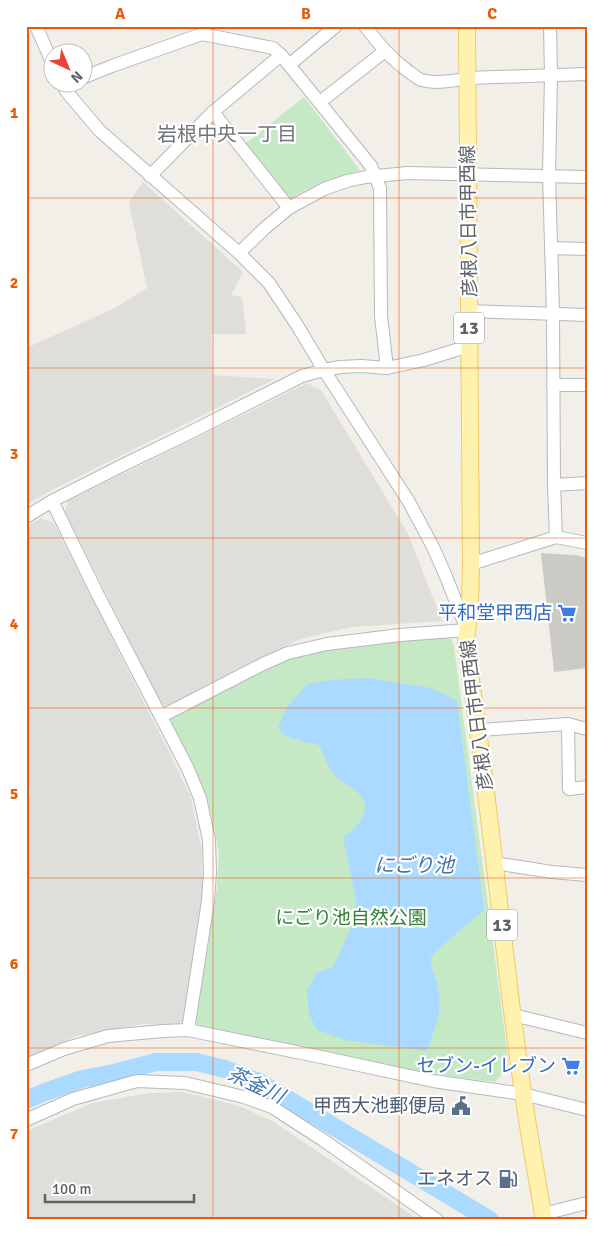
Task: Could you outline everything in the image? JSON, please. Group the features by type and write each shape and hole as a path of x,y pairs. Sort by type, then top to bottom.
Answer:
{"main road":[{"name":"彦根八日市甲西線","path":"467,26 471,564 467,654 479,730 523,1094 544,1217"}],"street":[{"path":"36,26 43,42"},
{"path":"150,176 213,112 336,26"},
{"path":"365,26 396,62 420,79 434,81 587,74"},
{"path":"550,26 549,176 556,537"},
{"path":"92,74 202,34 273,48 320,102 371,166 376,176 380,188 381,316 387,368"},
{"path":"320,102 385,51"},
{"path":"68,92 100,131 239,253 269,283 409,502 433,547 467,630 400,635 327,644 288,653 162,716"},
{"path":"213,112 289,208"},
{"path":"239,253 289,208 324,189 347,181 407,173 587,177"},
{"path":"551,248 587,249"},
{"path":"470,311 587,315"},
{"path":"26,517 52,501 302,376 340,367 387,368 424,360 469,346"},
{"path":"553,385 587,385"},
{"path":"554,485 587,484"},
{"path":"52,501 98,595 162,716 200,798 209,840 210,872 208,901 188,1030"},
{"path":"471,564 556,537 587,543"},
{"path":"479,730 568,724 587,729"},
{"path":"568,724 569,789 587,786"},
{"path":"494,863 552,872 587,875"},
{"path":"513,1015 587,1033"},
{"path":"26,1065 64,1049 108,1036 188,1030 433,1081 523,1094 587,1110"},
{"path":"26,1120 73,1099 137,1082 185,1083 244,1096 272,1107 323,1140 437,1220"},
{"path":"544,1217 587,1203"}],"shaded area":[{"path":"143,182 243,272 231,295 242,297 246,334 211,334 213,375 275,379 52,490 26,505 26,348 115,308 147,288 129,202"},
{"path":"307,383 321,390 408,534 442,621 351,627 300,639 172,706 162,705 65,512 68,501"},
{"path":"41,518 54,523 191,798 202,851 202,896 183,1020 178,1025 143,1024 76,1036 26,1058 26,527"},
{"path":"182,1092 242,1107 274,1122 419,1220 26,1220 26,1131 93,1103 150,1093"}],"green space":[{"path":"304,97 360,170 309,188 288,200 244,145"},
{"name":"にごり池自然公園","path":"446,636 452,640 454,647 509,1065 495,1082 413,1071 202,1029 197,1025 196,1020 217,888 219,852 211,812 203,786 172,725 172,716 282,661 320,650"}],"water":[{"name":"にごり池","path":"369,678 426,687 457,701 484,910 431,957 440,1001 436,1026 427,1051 345,1040 317,1030 309,1014 307,991 316,973 333,967 352,925 356,900 343,837 358,825 365,807 361,796 333,773 319,745 284,735 278,728 287,707 308,684 330,680"}],"building":[{"name":"平和堂甲西店","path":"541,553 575,555 587,558 587,668 554,672"}],"waterway":[{"name":"茶釜川","path":"26,1100 82,1079 156,1062 196,1062 225,1069 259,1082 490,1220"}],"place":[{"name":"平和堂甲西店","path":"567,613"},
{"name":"セブン-イレブン","path":"571,1066"},
{"name":"甲西大池郵便局","path":"461,1106"},
{"name":"エネオス","path":"508,1179"}],"district":[{"name":"岩根中央一丁目","path":"227,134"}]}
